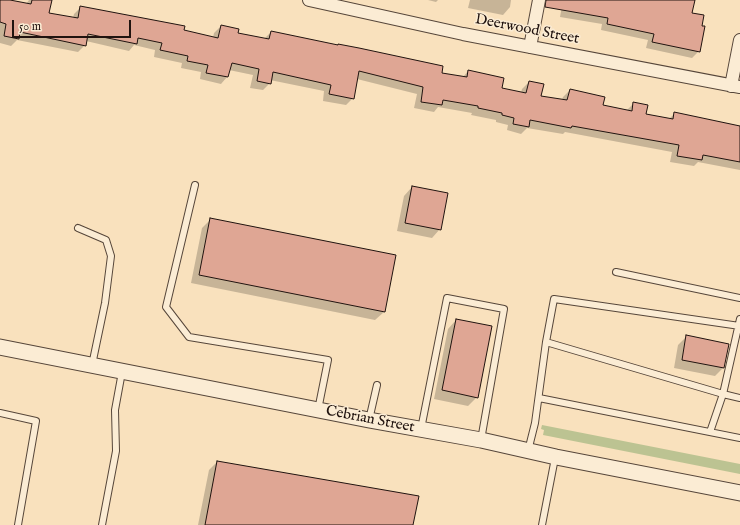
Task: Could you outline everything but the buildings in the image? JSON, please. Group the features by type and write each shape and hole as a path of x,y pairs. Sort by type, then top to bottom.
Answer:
{"street":[{"name":"Deerwood Street","path":"309,0 463,34 736,86"},
{"path":"530,46 539,0"},
{"path":"736,86 740,40"},
{"name":"Cebrian Street","path":"0,346 369,420 481,440 556,457 740,494"}],"lane":[{"path":"195,185 166,307 189,337 328,360 318,410"},
{"path":"78,228 106,240 111,256 105,303 92,365"},
{"path":"616,272 740,298"},
{"path":"421,429 447,298 504,309 481,440"},
{"path":"528,451 535,423 546,342 554,299 740,324 723,394 710,432"},
{"path":"546,342 740,398"},
{"path":"102,525 116,451 115,410 122,371"},
{"path":"369,420 377,385"},
{"path":"539,398 740,438"},
{"path":"0,413 36,421 18,525"},
{"path":"542,525 556,457"}],"green space":[{"path":"542,425 740,464 740,474 543,435 544,430 541,429"}]}
